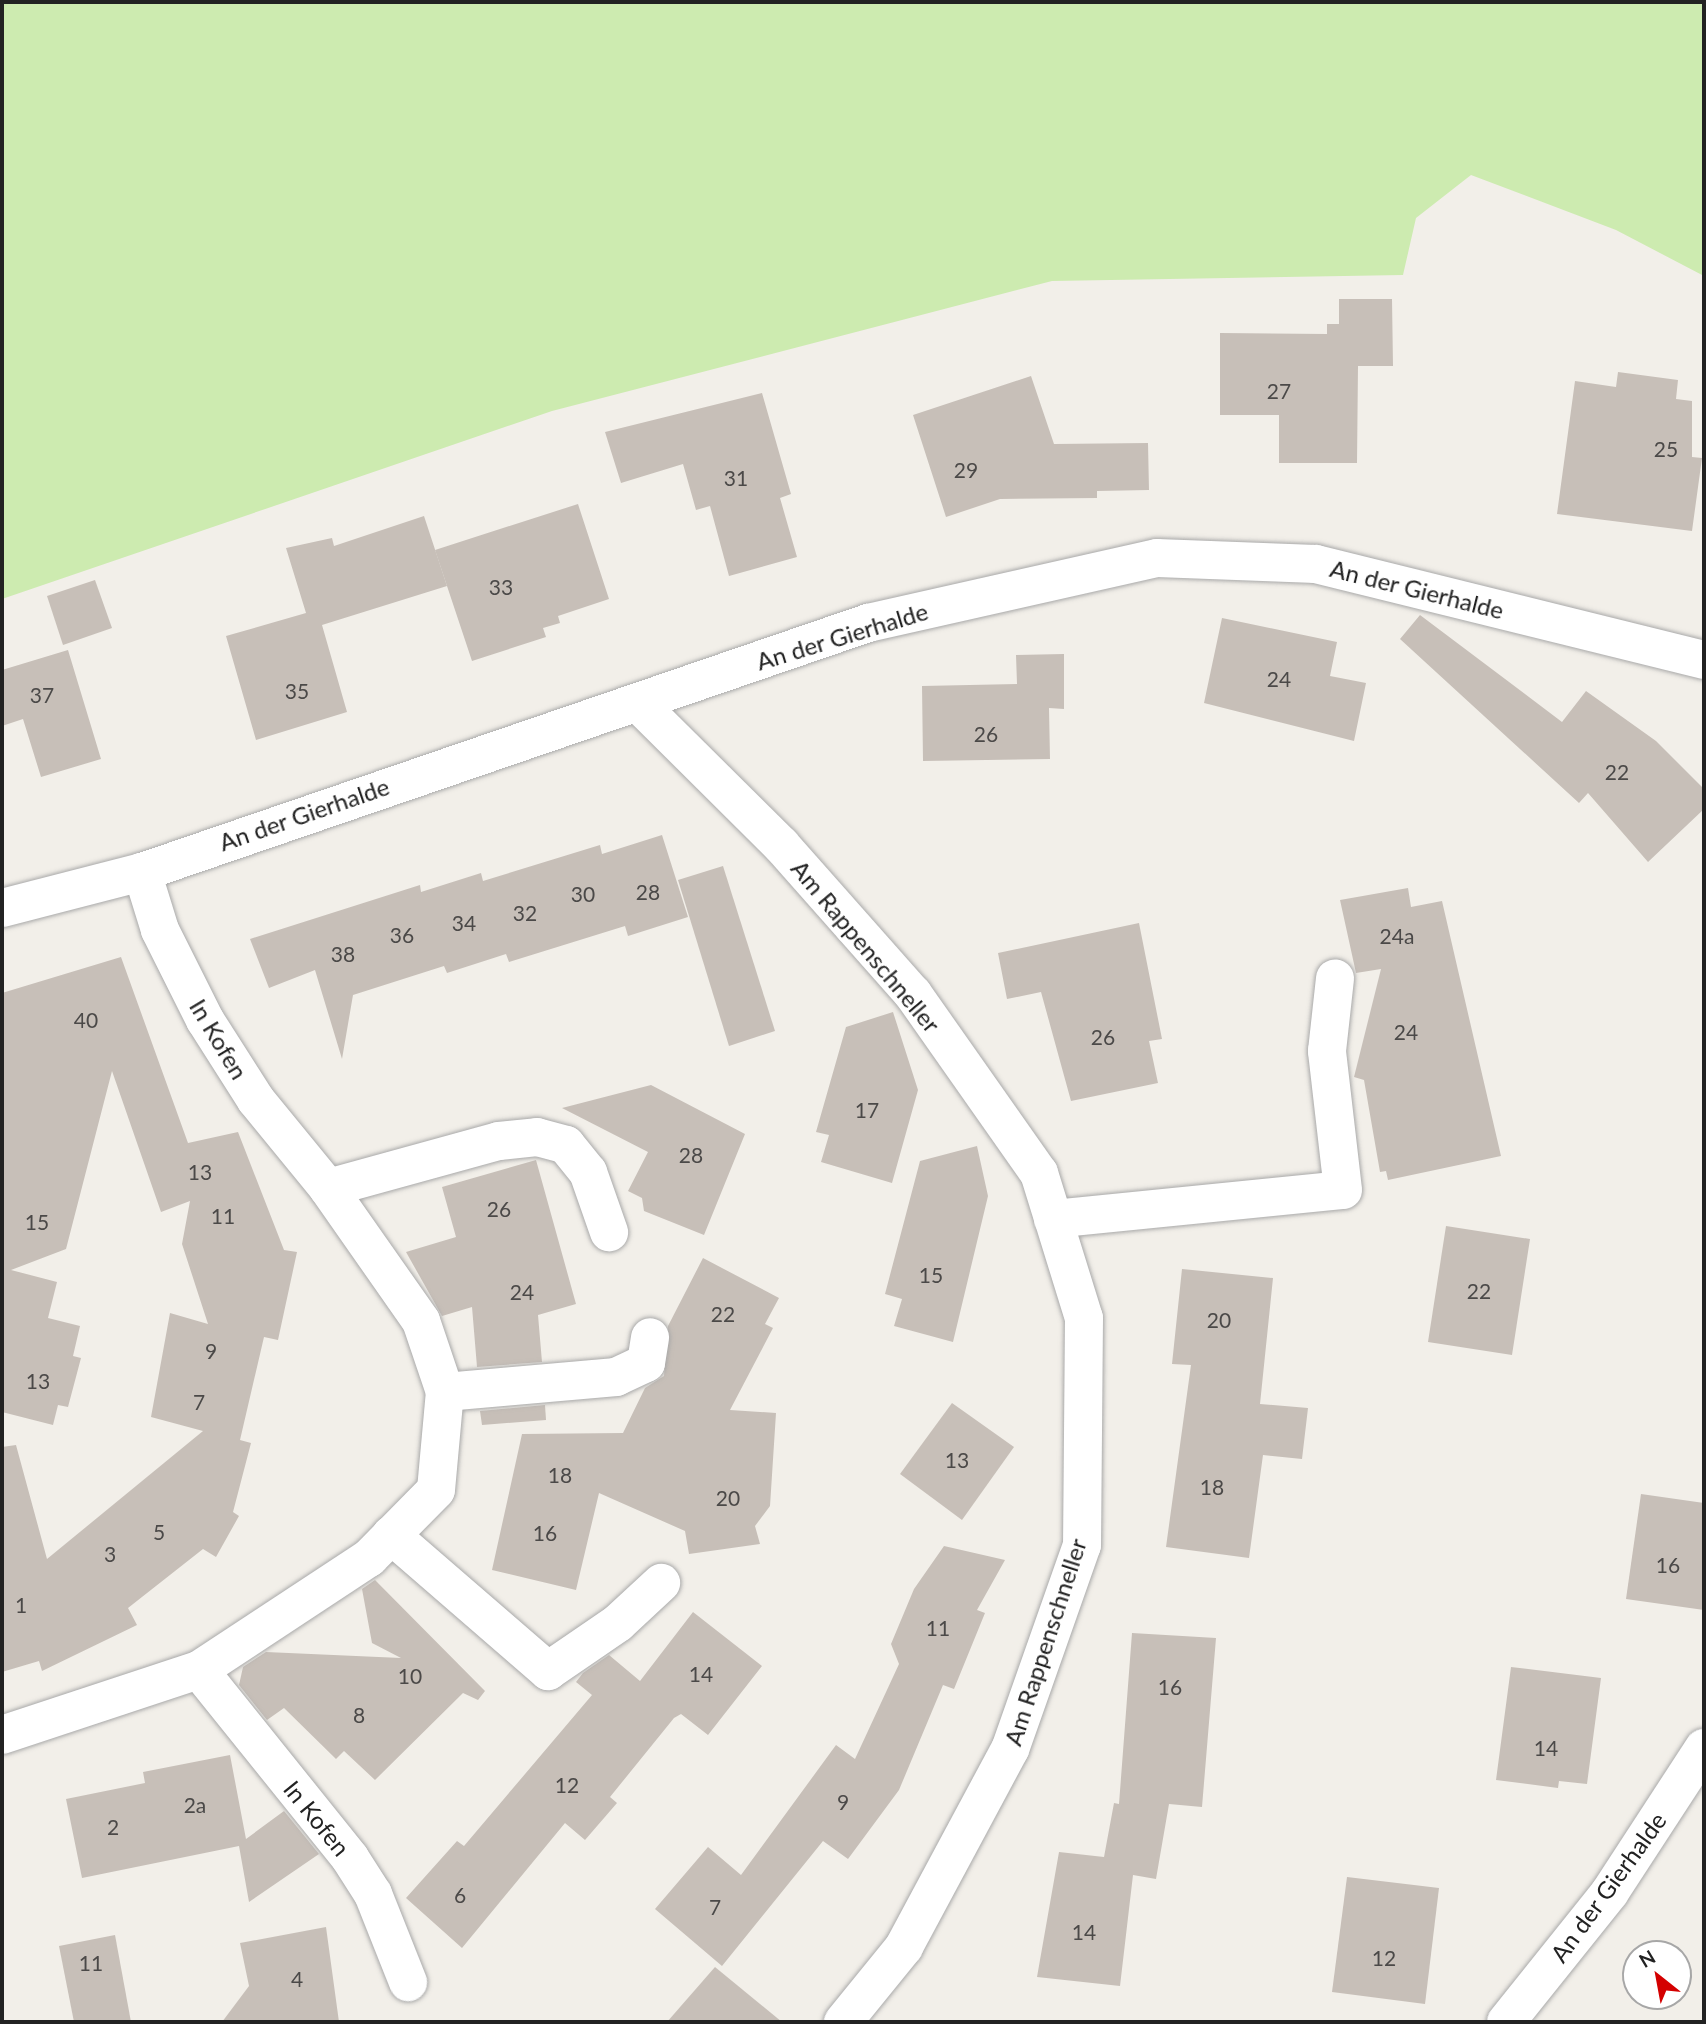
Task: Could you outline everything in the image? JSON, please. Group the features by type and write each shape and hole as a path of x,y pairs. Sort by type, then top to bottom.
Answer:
{"street":[{"name":"An der Gierhalde","path":"2,908 142,872 868,623 1157,558 1316,564 1704,660"},
{"name":"Am Rappenschneller","path":"638,703 781,845 913,994 1039,1173 1084,1318 1082,1545 1010,1749 904,1947 843,2022"},
{"name":"In Kofen","path":"2,1735 199,1670 369,1558 436,1490 445,1392 421,1321 328,1188 256,1100 205,1020 160,930 142,872"},
{"path":"1053,1219 1343,1189 1327,1051 1335,978"},
{"path":"328,1188 499,1141 537,1137 566,1145 588,1172 609,1232"},
{"path":"445,1392 615,1377 646,1363 650,1336"},
{"path":"391,1535 548,1671 618,1623 661,1583"},
{"name":"In Kofen","path":"199,1670 350,1858 373,1894 408,1982"},
{"name":"An der Gierhalde","path":"1506,2022 1610,1892 1704,1748"}],"green space":[{"path":"2,2 1704,2 1704,276 1616,230 1471,175 1416,218 1403,275 1052,281 552,411 2,599"}],"building":[{"path":"1339,299 1392,299 1393,366 1358,366 1357,463 1279,463 1279,415 1220,415 1220,333 1327,334 1327,324 1339,324"},
{"path":"1618,372 1678,380 1676,399 1692,401 1692,457 1702,458 1692,531 1557,514 1575,381 1616,387"},
{"path":"1031,376 1054,444 1148,443 1149,490 1097,491 1097,498 1000,499 946,517 913,415"},
{"path":"762,393 791,494 780,498 797,557 729,576 710,506 696,510 683,464 621,483 605,432"},
{"path":"578,504 609,599 558,616 560,623 543,628 546,637 472,661 435,550"},
{"path":"424,516 447,586 322,625 347,712 256,740 226,636 306,613 286,548 332,538 334,546"},
{"path":"95,580 112,628 63,645 47,596"},
{"path":"1420,615 1562,722 1586,691 1656,741 1704,789 1704,809 1648,862 1588,793 1579,803 1400,639"},
{"path":"1222,618 1337,642 1330,676 1366,683 1354,741 1204,703"},
{"path":"68,650 101,759 41,777 23,719 2,726 2,670"},
{"path":"1064,654 1064,709 1049,708 1050,759 923,761 922,686 1017,684 1016,655"},
{"path":"662,835 688,917 628,936 625,926 509,962 506,954 447,973 444,966 353,995 342,1059 315,970 269,988 250,939 420,885 421,892 481,873 483,881 600,845 602,854"},
{"path":"723,866 775,1031 729,1046 678,880"},
{"path":"1408,888 1411,907 1442,901 1501,1156 1388,1180 1386,1171 1380,1172 1364,1080 1354,1077 1381,969 1356,973 1340,900"},
{"path":"1139,923 1162,1039 1149,1041 1158,1083 1071,1101 1041,992 1007,999 998,953"},
{"path":"121,957 188,1143 238,1132 284,1250 297,1252 278,1340 264,1337 240,1440 251,1443 233,1512 239,1516 216,1557 203,1549 128,1608 137,1625 42,1671 39,1661 2,1672 2,1447 16,1445 47,1559 203,1431 151,1417 170,1313 208,1324 182,1244 190,1201 161,1212 112,1071 66,1249 11,1270 57,1282 48,1318 80,1326 73,1356 81,1358 68,1407 58,1405 53,1425 2,1412 2,993"},
{"path":"893,1012 918,1090 892,1183 821,1162 829,1135 816,1132 846,1027"},
{"path":"651,1085 745,1134 704,1235 644,1211 642,1198 628,1191 648,1152 562,1108"},
{"path":"977,1146 988,1196 953,1342 894,1326 902,1299 885,1294 920,1161"},
{"path":"536,1160 576,1304 538,1315 542,1362 477,1367 472,1307 442,1316 406,1252 456,1237 442,1187"},
{"path":"1446,1226 1530,1239 1512,1355 1428,1342"},
{"path":"703,1258 779,1298 765,1324 773,1328 730,1410 776,1413 770,1506 755,1526 760,1544 689,1554 685,1531 599,1493 576,1590 492,1570 522,1434 623,1433 645,1388 664,1376 668,1326"},
{"path":"1182,1269 1273,1278 1260,1404 1308,1408 1302,1459 1263,1455 1249,1558 1166,1547 1191,1365 1172,1364"},
{"path":"952,1403 1014,1447 962,1520 900,1474"},
{"path":"545,1405 546,1420 482,1425 480,1411"},
{"path":"1641,1494 1704,1503 1704,1610 1626,1599"},
{"path":"944,1546 1005,1560 977,1610 985,1613 954,1689 943,1685 899,1790 848,1859 823,1841 722,1966 655,1909 708,1847 741,1875 836,1745 855,1759 899,1664 891,1644 914,1589"},
{"path":"375,1580 485,1691 478,1700 463,1693 375,1780 344,1751 336,1759 284,1708 267,1720 239,1685 243,1667 266,1652 401,1658 372,1643 362,1589"},
{"path":"693,1612 762,1666 708,1735 681,1714 674,1718 610,1797 617,1803 585,1840 565,1823 462,1948 406,1898 457,1841 464,1846 592,1695 576,1682 583,1673 609,1655 640,1681"},
{"path":"1132,1633 1216,1638 1202,1807 1169,1804 1156,1879 1133,1875 1120,1986 1037,1977 1059,1852 1104,1857 1114,1803 1119,1804"},
{"path":"1511,1667 1601,1678 1587,1784 1559,1781 1558,1788 1496,1780"},
{"path":"230,1755 246,1839 284,1811 319,1854 249,1902 239,1846 82,1878 66,1799 145,1783 143,1772"},
{"path":"1347,1877 1439,1888 1425,2004 1332,1992"},
{"path":"326,1927 339,2022 222,2022 249,1986 240,1943"},
{"path":"115,1935 131,2022 74,2022 59,1946"},
{"path":"715,1967 782,2022 667,2022"}]}
